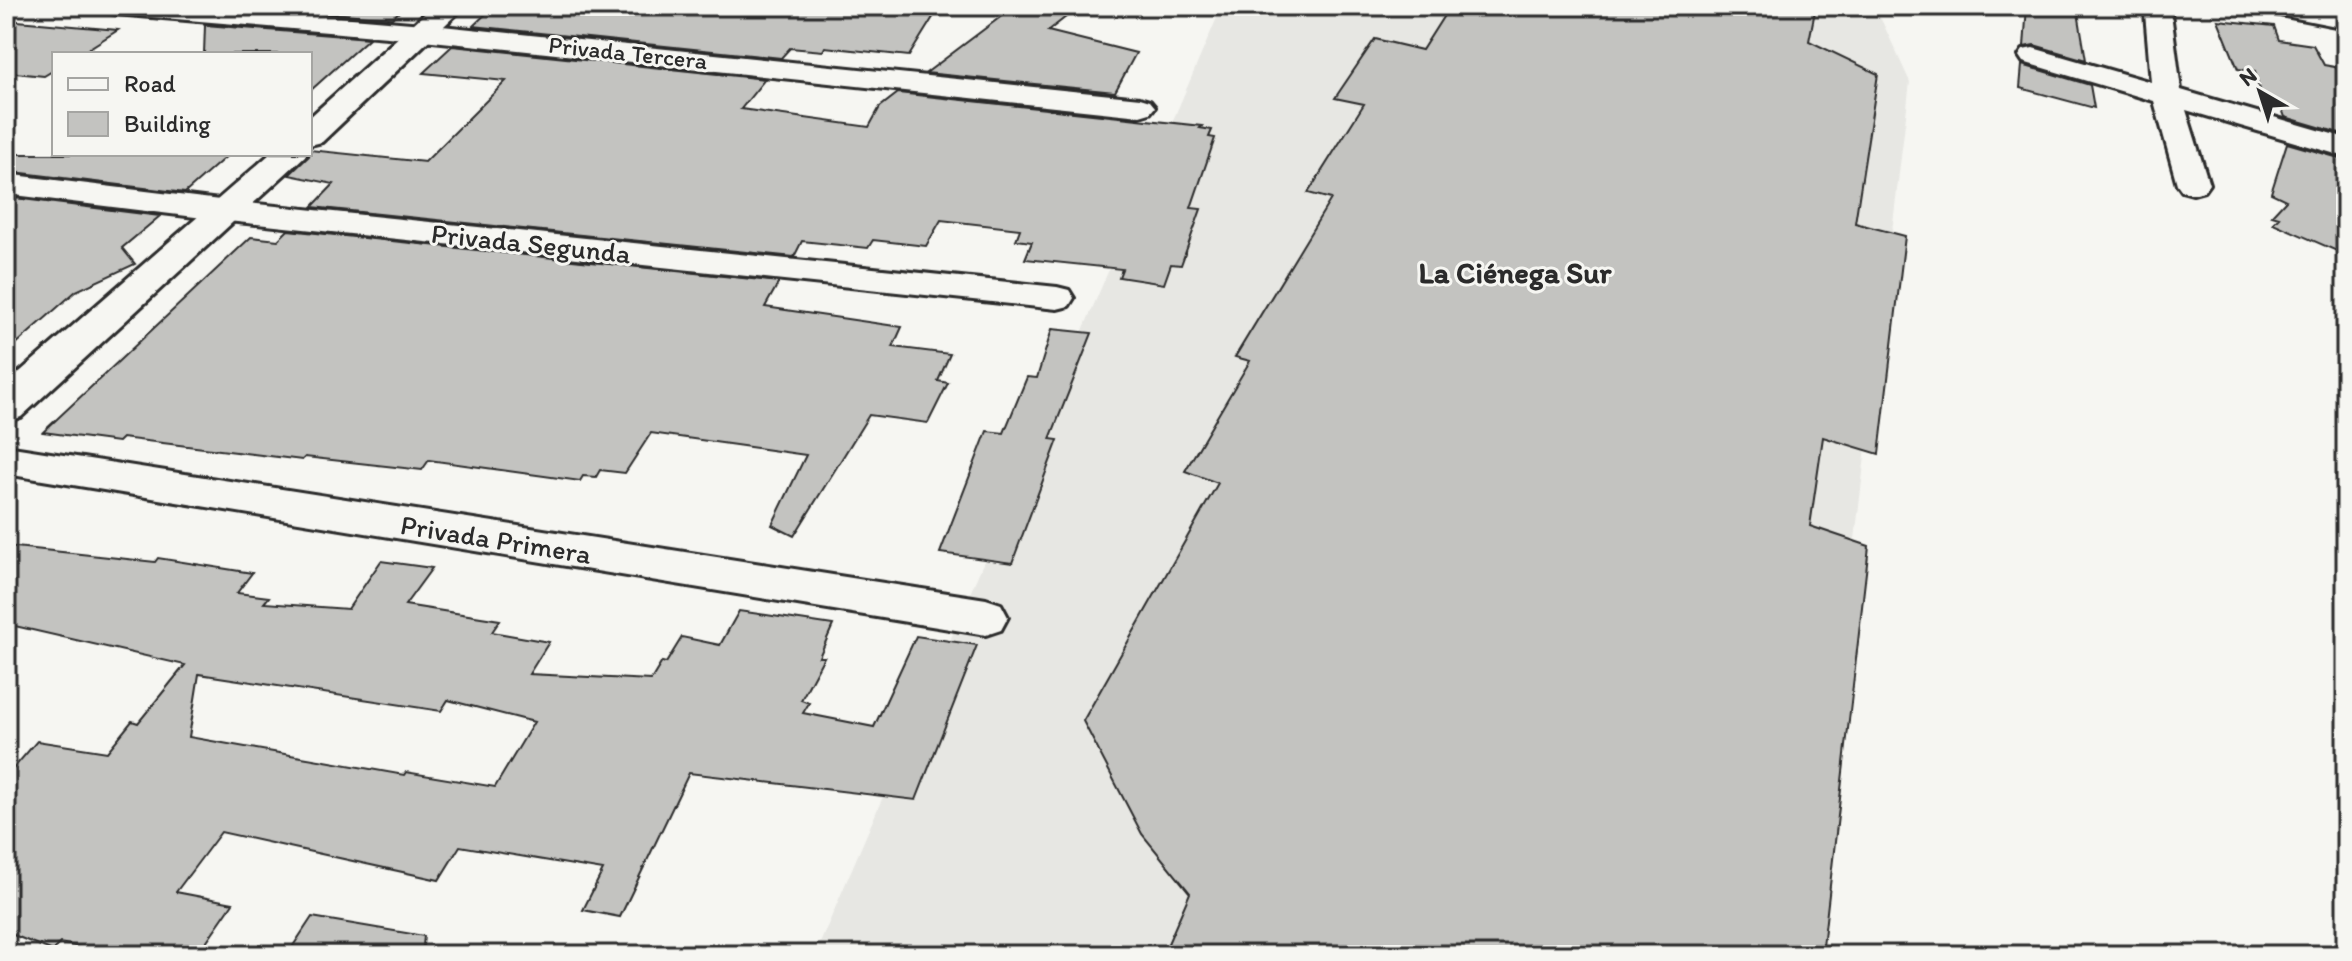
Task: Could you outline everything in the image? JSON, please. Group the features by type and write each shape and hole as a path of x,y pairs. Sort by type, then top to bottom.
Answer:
{"main road":[{"path":"312,133 450,6"},
{"path":"2275,6 2346,19"},
{"path":"6,407 288,156"}],"street":[{"name":"Privada Tercera","path":"116,6 423,32 1140,107"},
{"path":"2158,13 2167,95 2193,184"},
{"path":"2033,56 2346,148"},
{"name":"Privada Segunda","path":"6,184 228,211 1057,298"},
{"name":"Privada Primera","path":"6,460 986,617"}],"shaded area":[{"path":"1222,6 1875,6 1910,82 1805,955 815,955"}],"building":[{"path":"246,6 406,6 392,18"},
{"path":"494,6 940,6 909,56 825,47 823,51 790,48 781,58 473,26"},
{"path":"1015,6 1080,6 1048,31 1136,53 1115,92 926,73"},
{"path":"1450,6 1816,6 1809,41 1878,74 1855,223 1905,236 1879,454 1823,437 1810,526 1869,546 1822,955 1163,955 1190,893 1142,834 1083,721 1218,483 1185,471 1250,361 1235,357 1331,199 1308,193 1364,104 1335,98 1375,39 1422,50"},
{"path":"2027,6 2077,6 2086,60 2034,45 2024,47"},
{"path":"6,20 118,30 83,52 52,52 52,71 44,76 6,72"},
{"path":"2218,20 2274,26 2279,40 2313,45 2324,65 2346,69 2346,135 2285,117 2280,104 2261,100 2255,71 2238,69"},
{"path":"205,25 369,38 312,89 312,52 204,52"},
{"path":"452,46 765,79 741,109 869,127 880,107 898,93 1202,126 1200,128 1212,130 1209,137 1215,138 1191,208 1201,209 1181,265 1171,264 1164,284 1119,277 1122,269 1025,259 1032,242 1016,240 1020,229 941,220 926,246 873,240 868,248 802,241 794,257 312,207 334,184 289,175 312,156 312,150 425,162 506,81 423,73"},
{"path":"2022,65 2090,85 2094,108 2020,88"},
{"path":"2287,143 2346,160 2346,255 2273,223 2279,217 2272,215 2286,200 2271,193"},
{"path":"6,154 227,156 185,193 6,171"},
{"path":"6,197 160,216 122,248 135,264 76,291 6,353"},
{"path":"288,230 779,282 765,307 902,327 893,347 950,354 938,381 948,383 928,423 869,415 794,536 772,525 806,455 651,433 625,473 600,470 596,477 583,476 580,481 429,460 422,470 305,457 302,460 122,438 118,442 43,432 251,237 278,240"},
{"path":"1052,329 1092,333 1050,439 1058,440 1012,563 940,553 987,431 1004,433 1027,377 1037,378"},
{"path":"6,546 155,562 158,558 252,573 237,593 269,597 264,603 348,609 381,561 432,568 405,605 500,620 492,632 549,642 529,674 651,680 682,637 720,645 739,611 833,625 819,657 824,657 801,700 809,703 803,713 874,727 916,636 977,645 916,800 689,773 620,917 583,910 603,870 460,846 439,880 221,832 176,892 233,903 197,955 118,955 60,943 53,951 6,932 6,777 37,741 107,752 132,721 138,723 185,665 6,624","holes":["199,674 441,711 448,700 534,722 495,787 406,772 404,775 189,737"]},
{"path":"312,917 424,936 422,955 287,955"}],"district":[{"name":"La Ciénega Sur","path":"1515,273"}]}
